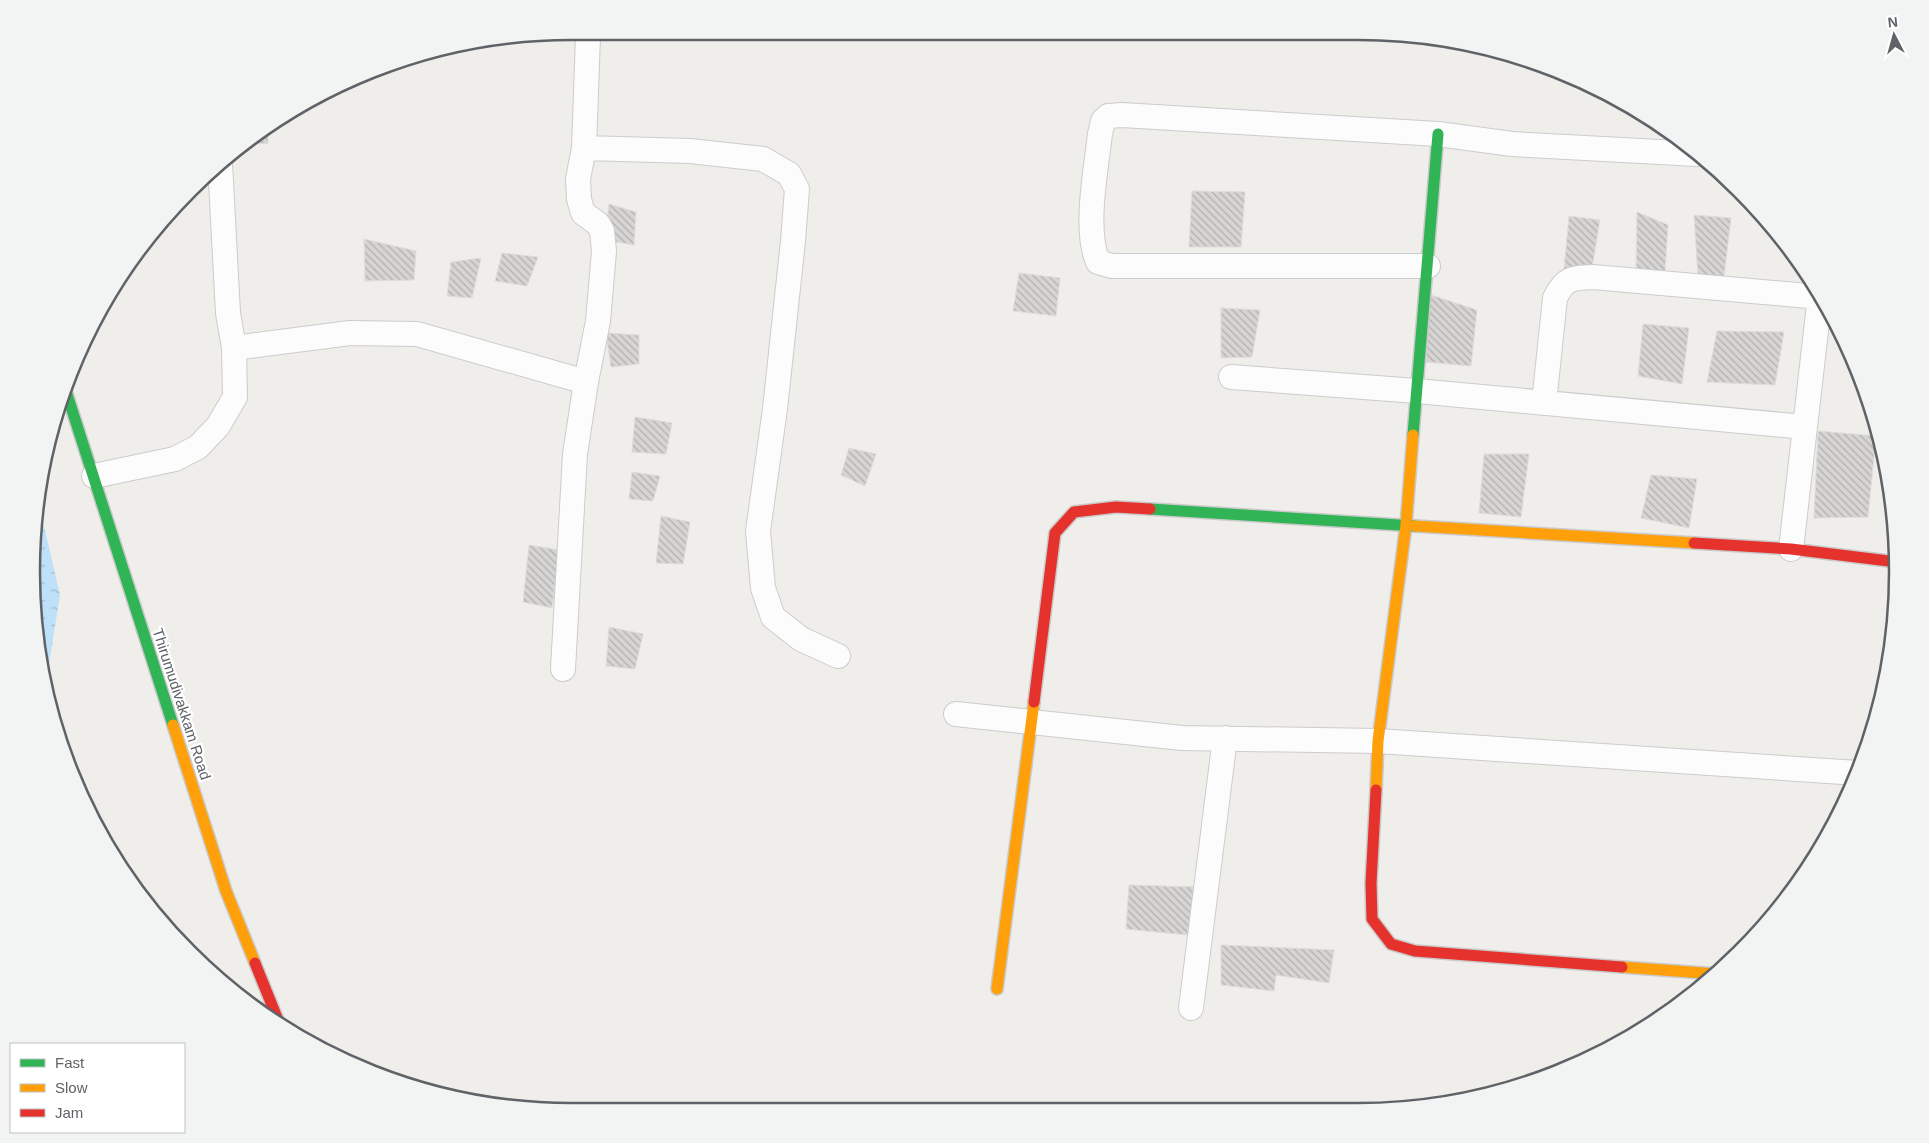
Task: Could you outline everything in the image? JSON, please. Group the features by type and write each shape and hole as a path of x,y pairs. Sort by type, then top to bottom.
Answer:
{"street":[{"path":"563,669 575,454 598,321 604,251 602,231 598,224 583,213 579,200 578,179 584,148 588,40"},
{"path":"1428,266 1112,266 1098,262 1093,250 1091,230 1100,134 1103,122 1108,116 1438,134 1512,144 1685,153"},
{"path":"1438,134 1406,525 1378,741 1371,883 1372,919 1391,944 1415,952 1705,973"},
{"path":"584,148 690,151 763,159 789,174 796,189 793,240 775,409 758,531 762,588 773,617 801,639 838,656"},
{"path":"94,476 175,459 198,447 218,426 235,398 234,348 228,313 221,172"},
{"path":"1544,403 1555,298 1562,284 1574,278 1593,277 1812,296"},
{"path":"1791,549 1819,307"},
{"path":"234,348 350,333 417,334 586,382"},
{"path":"1231,377 1417,391 1805,427"},
{"name":"Thirumudivakkam Road","path":"69,399 226,891 275,1012"},
{"path":"997,989 1055,533 1074,512 1116,507 1791,549 1889,561"},
{"path":"956,714 1182,738 1378,741 1850,772"},
{"path":"1191,1008 1225,738"}],"water":[{"path":"43,521 60,595 49,666 41,606 40,572"}],"building":[{"path":"268,136 268,144 258,143"},
{"path":"1192,191 1245,192 1241,247 1189,247"},
{"path":"609,204 636,212 634,245 605,240"},
{"path":"1637,212 1668,225 1665,272 1636,273"},
{"path":"1694,215 1731,218 1724,277 1698,276"},
{"path":"1569,216 1600,220 1591,274 1564,269"},
{"path":"364,239 416,251 414,280 365,281"},
{"path":"502,253 538,257 527,286 495,281"},
{"path":"481,258 472,298 447,296 451,262"},
{"path":"1019,273 1060,278 1056,316 1013,311"},
{"path":"1428,294 1477,310 1471,366 1426,362"},
{"path":"1221,308 1260,310 1252,357 1221,358"},
{"path":"1643,324 1689,328 1682,384 1638,376"},
{"path":"1717,331 1784,332 1775,385 1707,382"},
{"path":"606,333 639,335 639,364 611,367"},
{"path":"635,417 672,423 666,454 632,452"},
{"path":"1818,431 1871,436 1875,450 1868,517 1814,518"},
{"path":"849,448 876,454 865,486 841,475"},
{"path":"1484,454 1529,454 1521,517 1479,513"},
{"path":"632,472 660,476 653,501 629,499"},
{"path":"1651,475 1697,479 1689,528 1641,518"},
{"path":"661,516 690,522 683,564 656,563"},
{"path":"529,545 559,550 552,608 523,602"},
{"path":"609,627 643,634 635,669 606,666"},
{"path":"1129,885 1197,887 1188,935 1126,929"},
{"path":"1221,945 1334,950 1329,983 1276,975 1274,991 1221,985"}],"traffic: fast":[{"path":"1413,435 1438,134"},
{"path":"69,399 173,725"},
{"path":"1150,509 1415,526"}],"traffic: slow":[{"path":"1376,790 1378,741 1406,525 1413,435"},
{"path":"1415,526 1694,543"},
{"path":"997,989 1034,702"},
{"path":"173,725 226,891 255,963"},
{"path":"1622,967 1705,973"}],"traffic: jam":[{"path":"1034,702 1055,533 1074,512 1116,507 1150,509"},
{"path":"1694,543 1791,549 1889,561"},
{"path":"1376,790 1371,883 1372,919 1391,944 1415,951 1622,967"},
{"path":"255,963 275,1012"}]}
